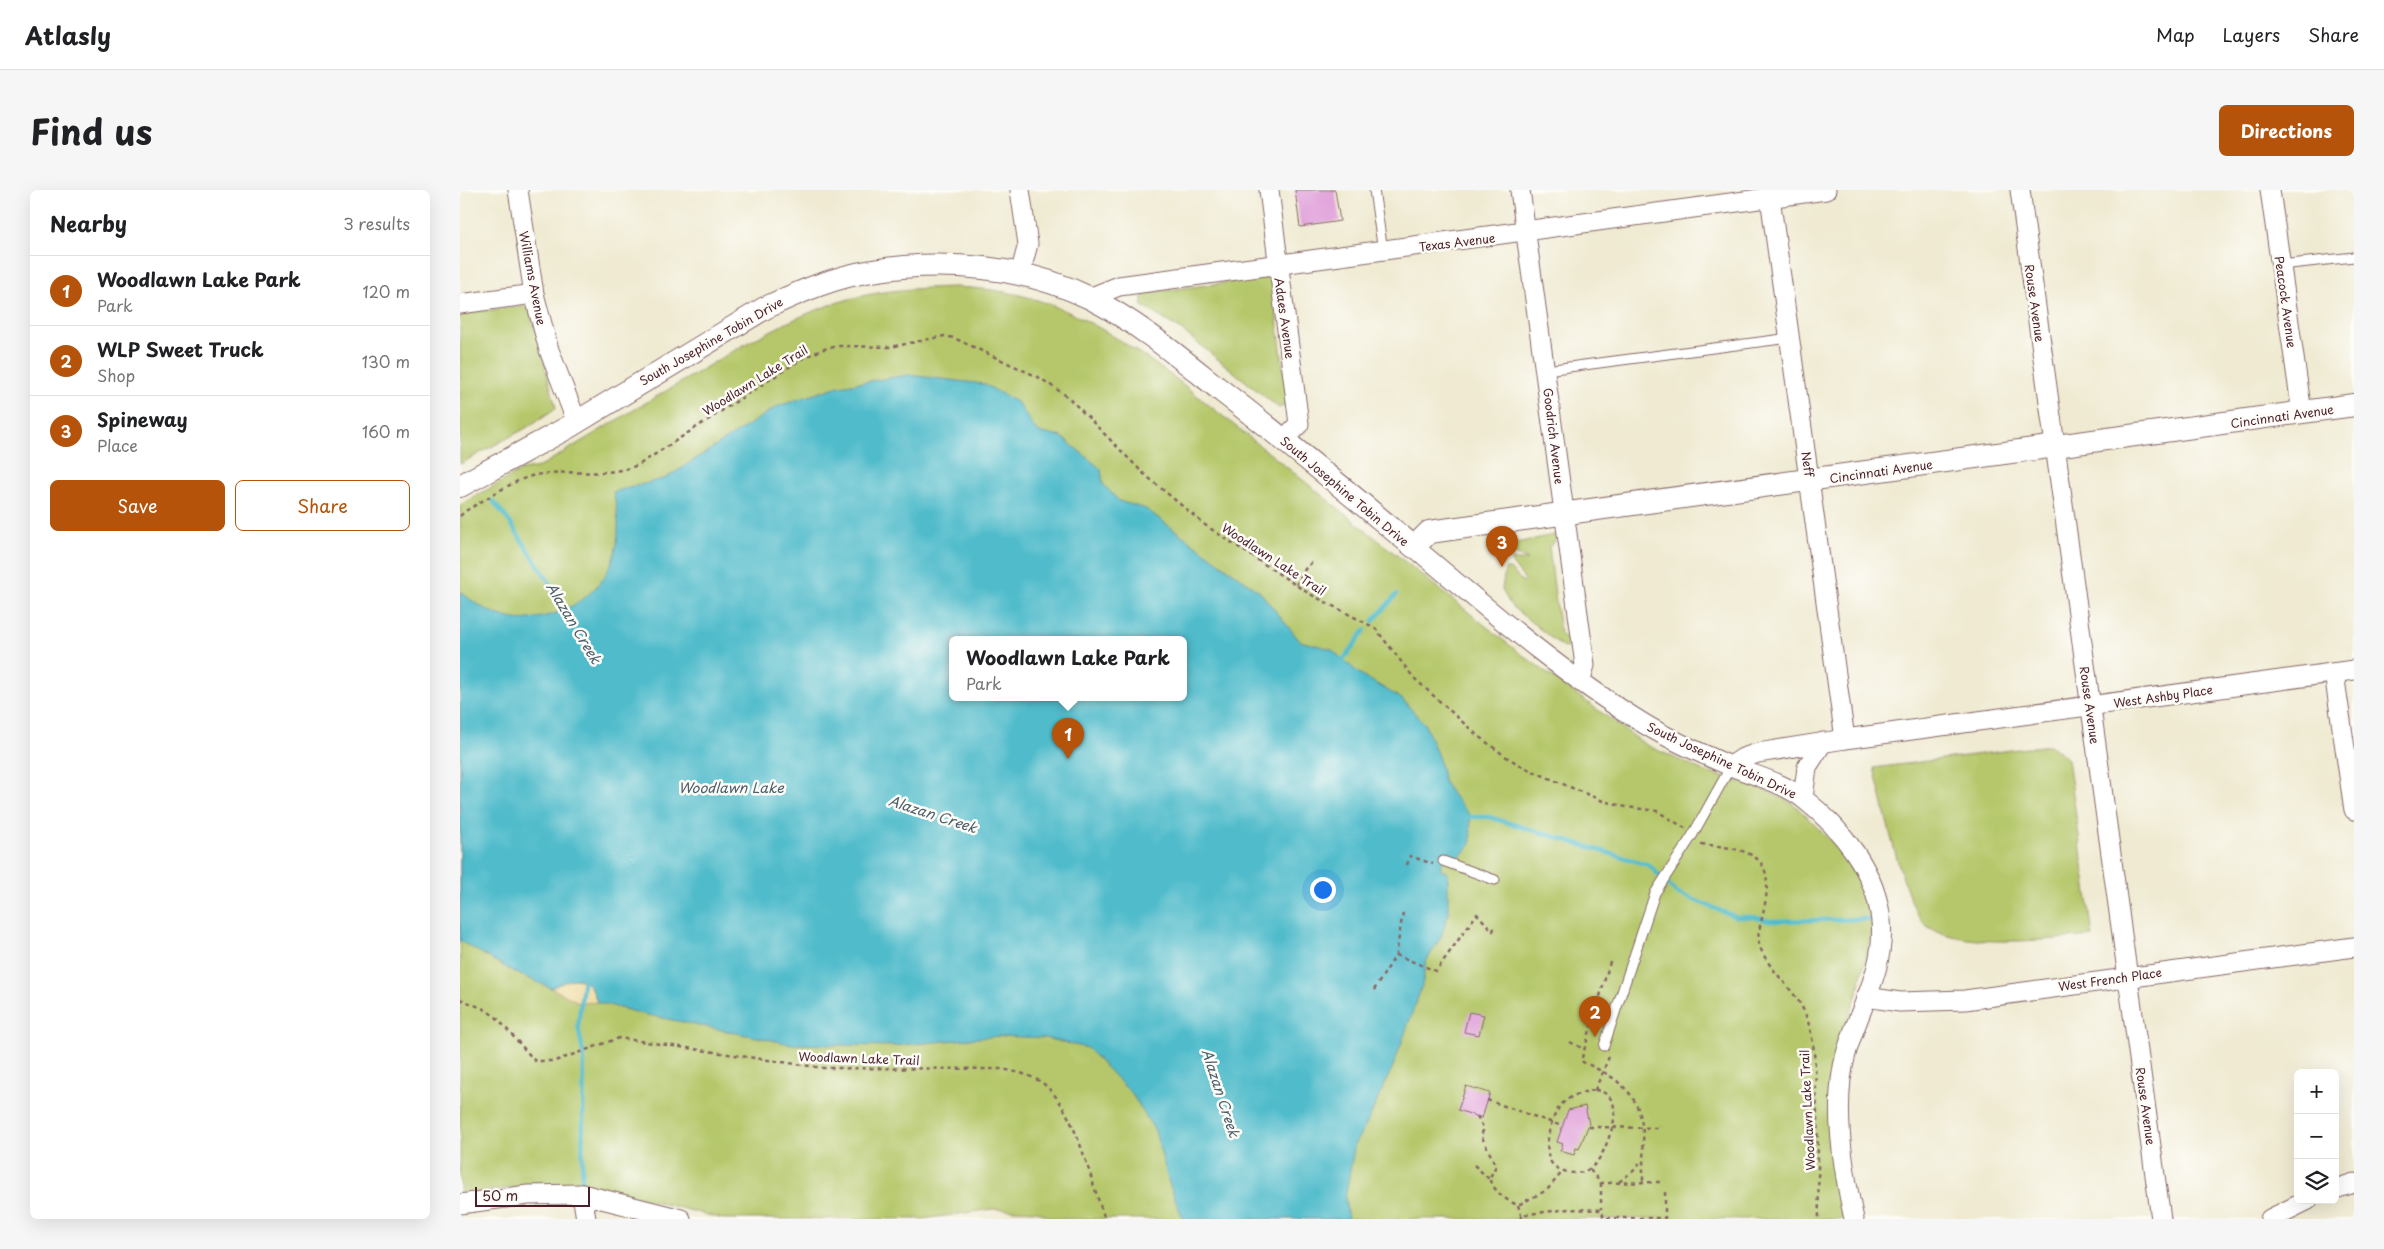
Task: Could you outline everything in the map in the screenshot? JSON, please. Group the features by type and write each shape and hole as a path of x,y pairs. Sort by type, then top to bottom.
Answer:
{"street":[{"name":"Williams Avenue","path":"518,190 534,294 548,350 572,424"},
{"path":"1020,190 1028,244 1020,274"},
{"name":"Adaes Avenue","path":"1269,190 1299,424 1284,439"},
{"name":"Goodrich Avenue","path":"1520,190 1585,665 1580,682"},
{"name":"Texas Avenue","path":"1089,298 1119,286 1527,232 1770,194 1826,190"},
{"name":"Rouse Avenue","path":"2020,190 2161,1219"},
{"name":"Peacock Avenue","path":"2270,190 2302,413"},
{"name":"Neff","path":"1770,194 1845,739"},
{"name":"South Josephine Tobin Drive","path":"460,486 572,424 765,308 799,292 833,280 870,271 906,266 941,265 1020,274 1089,298 1131,322 1284,439 1414,548 1580,682 1655,730 1731,766 1780,784 1803,798 1843,836 1860,859 1873,888 1881,919 1881,950 1846,1053 1840,1093 1840,1122 1854,1219"},
{"path":"460,304 534,294"},
{"name":"Cincinnati Avenue","path":"1414,548 1429,532 2354,406"},
{"name":"West Ashby Place","path":"1731,766 1743,758 1758,753 1822,742 2354,670"},
{"path":"2334,673 2353,801"},
{"path":"1803,798 1807,767 1822,742"},
{"name":"West French Place","path":"1866,996 1900,1002 1933,1002 2354,947"},
{"path":"2339,1189 2354,1183"},
{"path":"460,1204 528,1195 582,1194 681,1219"},
{"path":"582,1194 586,1219"},
{"path":"2270,1219 2300,1204"}],"lane":[{"path":"1374,190 1383,251"},
{"path":"2281,265 2354,256"},
{"path":"1546,370 1790,338"},
{"path":"1607,1049 1655,893 1690,839 1731,766"},
{"path":"1445,862 1495,880"}],"path":[{"name":"Woodlawn Lake Trail","path":"460,516 467,510 519,481 536,475 612,472 626,470 640,464 803,358 824,349 840,346 890,346 944,336 954,338 1040,378 1068,397 1144,474 1205,525 1296,585 1375,628 1414,678 1478,736 1505,756 1528,769 1603,801 1626,807 1657,810 1682,825 1690,839 1701,844 1733,848 1760,860 1766,871 1769,883 1760,928 1759,944 1764,955 1796,997 1806,1015 1810,1031 1816,1075 1819,1219"},
{"path":"1296,585 1305,569 1310,567 1313,562"},
{"path":"1407,865 1410,856 1445,868 1445,862"},
{"path":"1374,990 1396,955 1403,912"},
{"path":"1396,955 1436,971 1477,914 1493,932 1495,925"},
{"path":"1610,962 1581,1061 1618,1081 1632,1095 1639,1107 1643,1128 1643,1182"},
{"name":"Woodlawn Lake Trail","path":"460,999 484,1009 496,1018 535,1060 555,1061 619,1038 823,1068 1002,1070 1018,1072 1044,1084 1059,1099 1077,1134 1104,1219"},
{"path":"1570,1042 1584,1049"},
{"path":"1595,1090 1602,1072 1607,1049"},
{"path":"1595,1090 1603,1092 1613,1103 1614,1128 1599,1161 1590,1170 1575,1173 1564,1171 1554,1166 1549,1158 1551,1122 1561,1105 1572,1096 1595,1090"},
{"path":"1487,1100 1562,1126"},
{"path":"1477,1116 1484,1129 1482,1135 1496,1166 1489,1179"},
{"path":"1589,1127 1658,1128 1660,1126"},
{"path":"1618,1183 1637,1168 1642,1158"},
{"path":"1474,1165 1489,1179 1494,1189 1508,1202 1518,1205 1547,1190 1564,1171"},
{"path":"1590,1170 1601,1184 1601,1210 1605,1219 1665,1218 1665,1192"},
{"path":"1601,1184 1662,1182"},
{"path":"1518,1205 1522,1219"},
{"path":"1521,1215 1568,1209 1601,1210"}],"green space":[{"path":"1269,277 1272,279 1288,404 1279,408 1180,329 1142,306 1142,298 1145,293"},
{"path":"955,287 1005,292 1052,305 1074,314 1115,337 1175,378 1517,651 1646,745 1706,772 1758,787 1794,804 1833,843 1858,879 1871,913 1872,932 1857,994 1833,1065 1831,1138 1843,1219 1055,1219 1036,1211 993,1209 924,1219 723,1219 588,1184 526,1186 460,1195 460,505 522,470 539,467 778,327 818,309 853,298 911,289"},
{"path":"529,305 556,408 526,428 460,464 460,314"},
{"path":"1553,535 1558,538 1549,547 1560,634 1572,643 1569,647 1564,648 1511,606 1502,590 1505,569 1510,569 1523,582 1525,580 1511,562 1513,560 1528,560 1515,554 1512,544"},
{"path":"2050,745 2068,759 2093,936 1984,941 1943,933 1927,926 1919,916 1903,877 1888,827 1874,768"}],"sand":[{"path":"569,979 581,980 588,984 597,1002 580,1003 551,988"}],"water":[{"name":"Woodlawn Lake","path":"908,375 984,384 1018,403 1037,432 1062,437 1101,469 1103,484 1119,501 1146,509 1260,592 1300,641 1331,649 1360,674 1402,699 1425,724 1439,759 1444,782 1470,815 1471,844 1457,860 1445,856 1440,869 1448,873 1448,915 1441,937 1426,962 1422,986 1394,1064 1365,1127 1355,1143 1345,1198 1348,1219 1183,1219 1169,1183 1155,1131 1132,1094 1087,1048 1045,1038 1000,1036 892,1046 791,1044 643,1014 597,1002 589,985 580,979 567,981 551,988 514,972 460,941 460,591 485,609 514,619 546,616 575,604 590,593 602,580 616,549 618,531 617,512 613,492 666,478 778,406 839,386"}],"building":[{"path":"1295,190 1335,190 1340,221 1300,227"},
{"path":"1469,1012 1484,1015 1479,1035 1464,1032"},
{"path":"1466,1086 1490,1093 1482,1118 1458,1110"},
{"path":"1585,1106 1589,1124 1579,1149 1576,1148 1574,1155 1560,1151 1563,1144 1557,1142 1568,1110"}],"waterway":[{"name":"Alazan Creek","path":"493,501 509,521 567,609"},
{"path":"1373,621 1396,595"},
{"path":"1343,660 1365,630"},
{"path":"1467,817 1489,817 1649,865 1677,893 1736,917 1753,917 1770,921 1869,919"},
{"path":"582,1181 584,1058 578,1025 584,976"}],"place":[{"name":"Spineway","path":"1502,567"},
{"name":"Woodlawn Lake Park","path":"1068,759"},
{"name":"WLP Sweet Truck","path":"1595,1037"}]}
